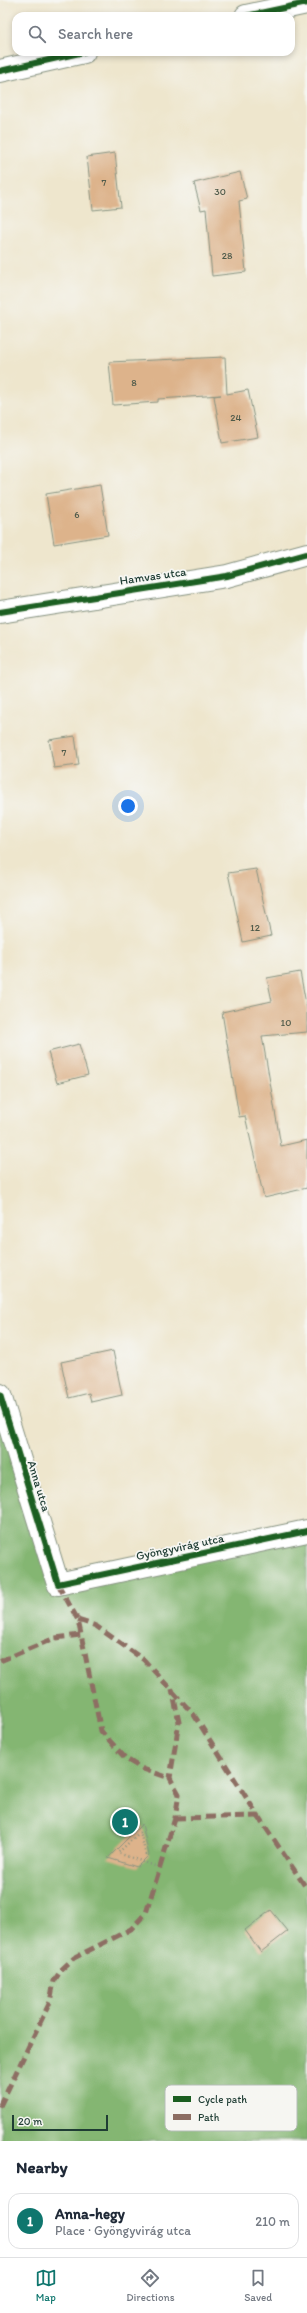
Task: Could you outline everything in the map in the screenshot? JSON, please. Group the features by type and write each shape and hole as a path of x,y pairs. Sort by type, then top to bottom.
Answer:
{"street":[{"path":"263,12 307,2"},
{"path":"0,71 66,56"},
{"name":"Hamvas utca","path":"0,612 227,576 307,554"},
{"name":"Anna utca","path":"0,1395 58,1584"},
{"name":"Gyöngyvirág utca","path":"58,1584 307,1531"}],"path":[{"path":"146,1856 140,1832 118,1853 158,1867"}],"green space":[{"path":"0,1395 58,1583 307,1531 307,2141 0,2141"}],"building":[{"path":"115,153 121,207 93,210 87,157"},
{"path":"240,172 247,199 239,201 246,272 212,276 206,209 201,210 194,183"},
{"path":"225,357 227,394 248,390 258,437 222,443 214,396 221,395 158,399 158,402 113,405 109,362"},
{"path":"100,485 108,535 54,544 46,494"},
{"path":"75,736 79,765 54,768 49,740"},
{"path":"256,869 271,936 243,942 228,873"},
{"path":"300,972 307,1009 307,1032 262,1036 281,1146 307,1140 307,1188 264,1198 245,1116 239,1117 222,1012 272,1001 267,978"},
{"path":"79,1044 88,1075 57,1083 48,1052"},
{"path":"113,1351 122,1395 91,1402 89,1393 69,1398 61,1362"},
{"path":"142,1824 149,1855 137,1867 108,1858"},
{"path":"271,1910 288,1931 261,1952 245,1930"}],"marked path":[{"path":"58,1584 78,1620 101,1731 126,1759 143,1769 170,1778"},
{"path":"78,1620 96,1626 144,1660 194,1715 258,1816 307,1889"},
{"path":"0,1661 55,1638 81,1635"},
{"path":"0,2106 50,2002 54,1981 62,1969 74,1958 131,1929 146,1913 175,1818 179,1794 170,1778 179,1722 172,1689"},
{"path":"175,1818 258,1816"}],"cycle path":[{"path":"265,12 307,3"},
{"path":"0,71 66,56"},
{"path":"0,612 227,576 307,554"},
{"path":"0,1395 58,1584 307,1531"}],"place":[{"name":"Anna-hegy","path":"125,1822"}]}
